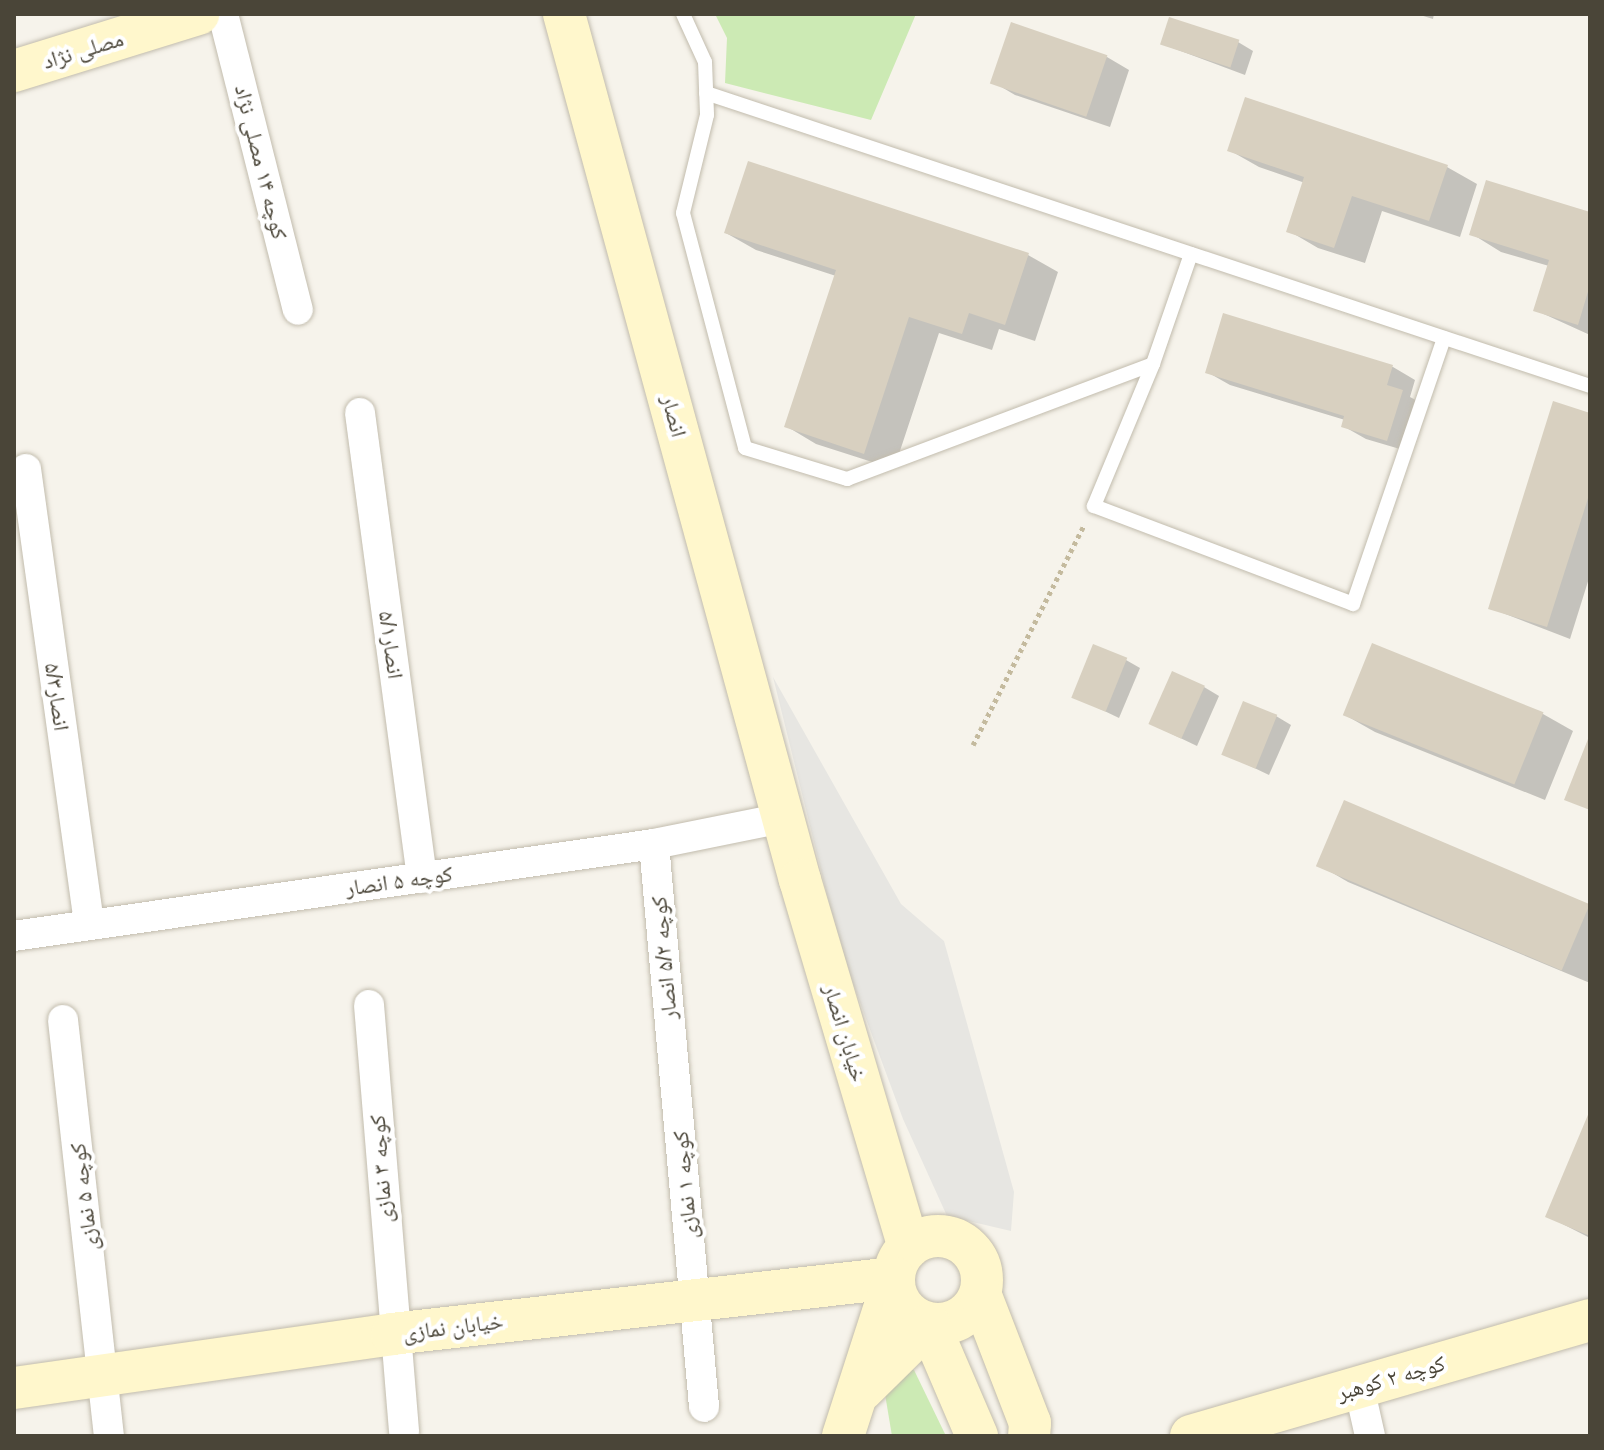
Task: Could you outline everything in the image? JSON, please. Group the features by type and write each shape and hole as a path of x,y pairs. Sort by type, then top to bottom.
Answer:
{"street":[{"name":"مصلی نژاد","path":"14,71 198,14"},
{"name":"کوچه ۱۴ مصلی نژاد","path":"223,14 298,310"},
{"name":"انصار","path":"564,14 783,818"},
{"name":"انصار۵/۱","path":"360,413 422,878"},
{"name":"انصار۵/۳","path":"26,469 89,924"},
{"name":"کوچه ۵ انصار","path":"14,936 654,844 783,818"},
{"name":"خیابان انصار","path":"783,818 901,1263"},
{"name":"کوچه ۵/۲ انصار","path":"654,844 674,1073"},
{"name":"کوچه ۳ نمازی","path":"369,1005 392,1334 404,1432"},
{"name":"کوچه ۵ نمازی","path":"63,1020 105,1374 109,1436"},
{"name":"کوچه ۱ نمازی","path":"674,1073 704,1407"},
{"path":"848,1418 901,1263 935,1236 964,1244 981,1267 981,1296 1030,1423 1029,1436"},
{"path":"901,1263 906,1311 929,1324 977,1436"},
{"name":"خیابان نمازی","path":"14,1388 392,1334 695,1298 901,1263"},
{"path":"848,1418 929,1324 966,1316 981,1296"},
{"name":"کوچه ۲ کوهبر","path":"1191,1436 1590,1320"},
{"path":"1359,1387 1370,1436"}],"lane":[{"path":"683,14 705,62 707,115 683,213 745,448 847,479 1153,364"},
{"path":"706,93 1590,386"},
{"path":"1191,254 1153,364 1094,506 1353,604 1444,338"}],"path":[{"path":"973,745 1094,506"}],"green space":[{"path":"715,14 916,14 871,120 725,83 727,38"},
{"path":"890,1369 914,1370 946,1436 892,1436 885,1394"}],"shaded area":[{"path":"773,677 901,904 944,941 1014,1192 1011,1231 947,1216 903,1119 841,951"}],"building":[{"path":"1169,17 1239,40 1230,67 1160,45"},
{"path":"1011,22 1107,55 1086,117 990,83"},
{"path":"1245,97 1448,165 1429,221 1352,196 1334,248 1286,232 1304,177 1227,151"},
{"path":"748,161 1029,253 1005,325 969,313 962,334 909,317 864,454 784,427 836,270 724,233"},
{"path":"1486,180 1590,212 1590,285 1578,325 1533,311 1549,260 1469,235"},
{"path":"1223,313 1393,365 1387,385 1403,390 1387,441 1341,427 1344,416 1205,373"},
{"path":"1553,401 1590,413 1590,492 1547,627 1488,609"},
{"path":"1372,643 1544,712 1514,785 1343,715"},
{"path":"1093,644 1127,658 1106,712 1071,698"},
{"path":"1172,671 1205,686 1181,739 1148,724"},
{"path":"1243,701 1277,715 1256,769 1221,755"},
{"path":"1590,734 1590,810 1564,800"},
{"path":"1344,800 1590,904 1562,971 1316,866"},
{"path":"1590,1110 1590,1236 1545,1217"}]}
